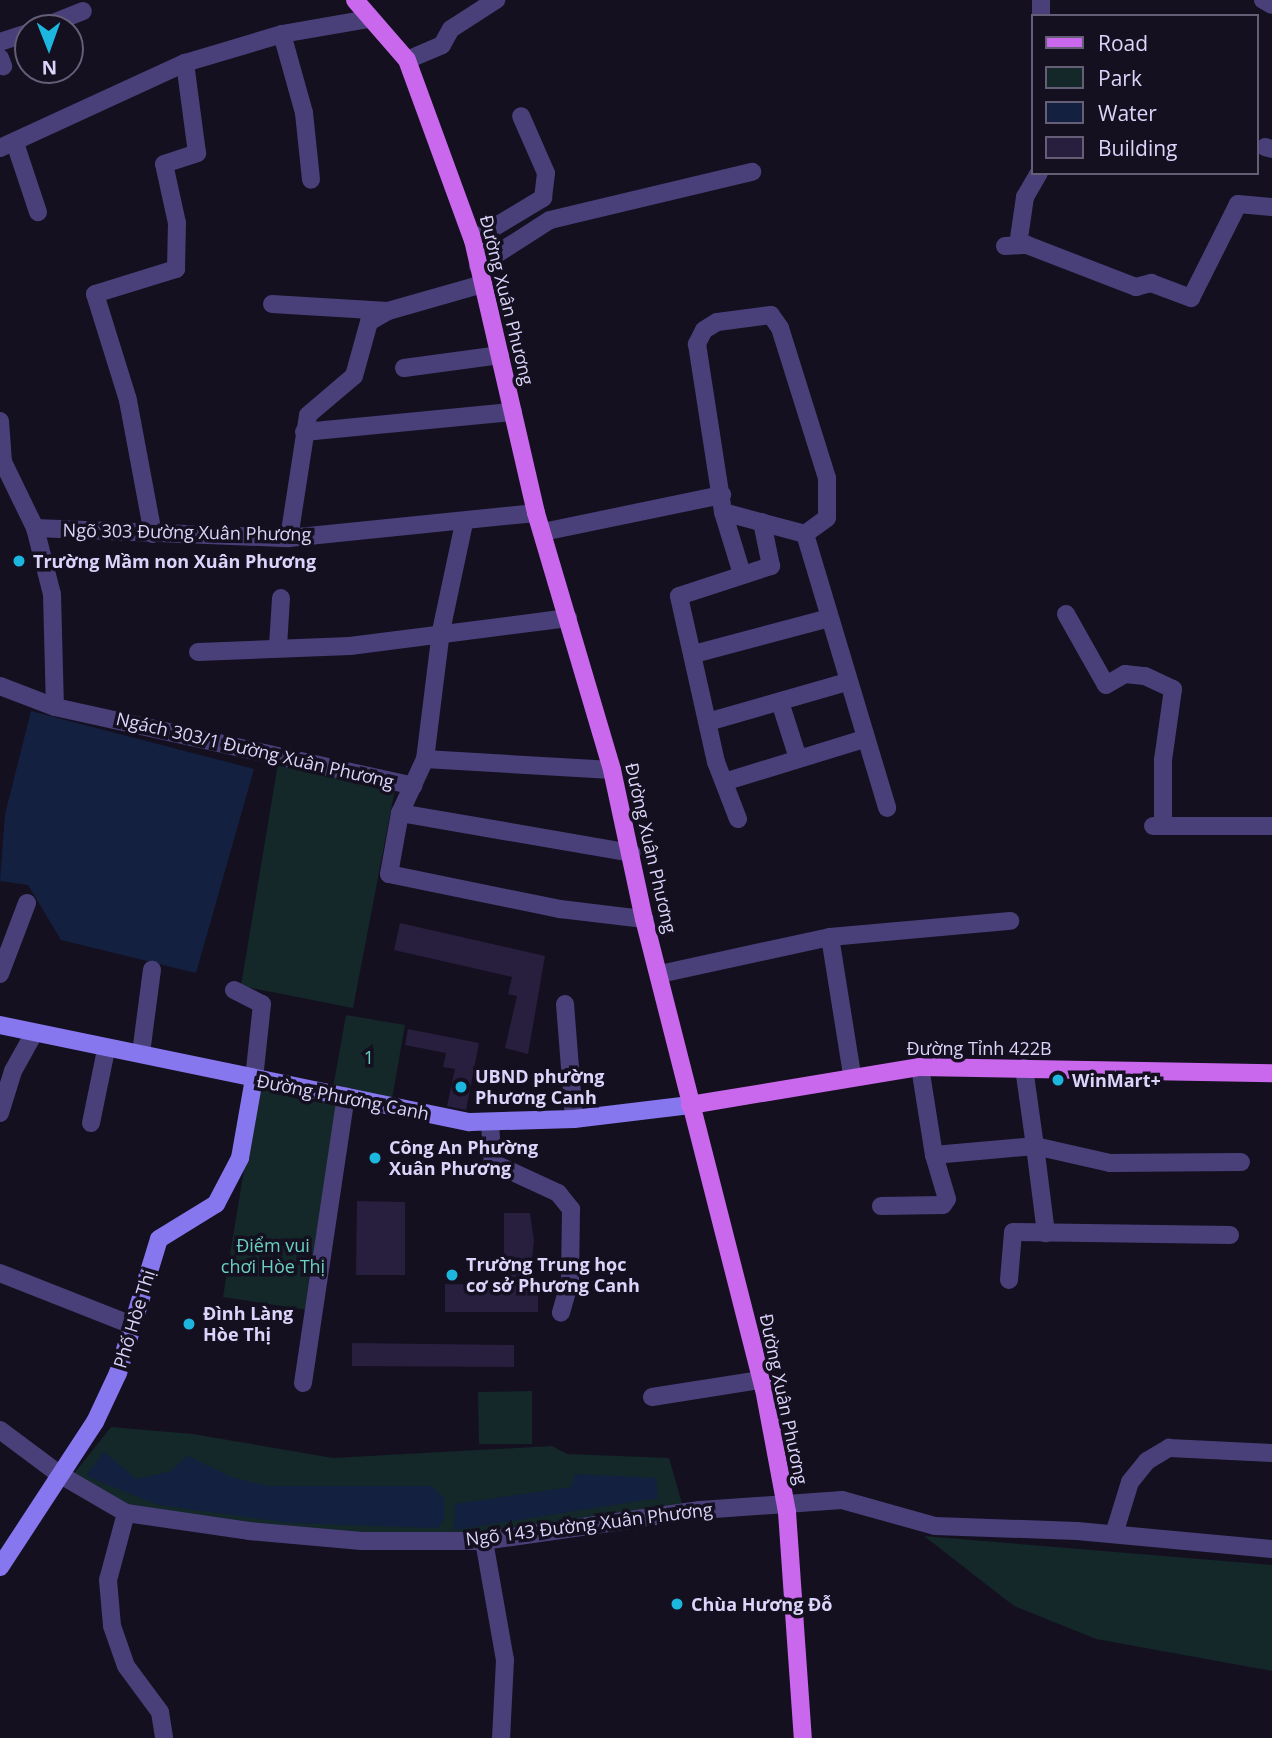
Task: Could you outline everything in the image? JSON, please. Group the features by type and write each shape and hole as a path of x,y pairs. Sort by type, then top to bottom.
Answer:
{"main road":[{"name":"Đường Xuân Phương","path":"355,0 368,19 407,60 473,240 536,513 612,770 632,853 644,919 761,1380 785,1502 800,1648 803,1738"},
{"name":"Đường Tỉnh 422B","path":"690,1105 852,1075 920,1068 1272,1073"}],"street":[{"path":"407,60 442,45 451,29 496,0"},
{"path":"1263,0 1272,5"},
{"path":"75,14 83,11"},
{"path":"38,212 7,146 185,63 282,34 368,19"},
{"path":"282,34 304,113 311,180"},
{"path":"153,534 128,400 96,294 176,269 177,223 164,164 197,153 185,63"},
{"path":"473,240 543,198 546,173 521,116"},
{"path":"478,266 550,220 752,172"},
{"path":"1038,175 1025,197 1012,246 1136,287 1151,283 1191,298 1238,204 1272,208"},
{"path":"289,538 308,415 354,376 369,322 388,311 483,284"},
{"path":"272,304 388,311"},
{"path":"742,573 723,504 697,344 704,330 717,322 771,315 780,328 831,501 827,519 806,534"},
{"path":"404,368 500,355"},
{"path":"304,432 513,412"},
{"path":"0,421 1,462 36,528 52,594 55,707"},
{"path":"543,532 723,504 762,522 806,534"},
{"name":"Ngõ 303 Đường Xuân Phương","path":"36,528 289,538 464,523 536,513"},
{"path":"738,819 724,782 679,596 742,573 771,566 762,522"},
{"name":"Ngách 303/1 Đường Xuân Phương","path":"0,686 55,707 413,786 425,759 441,631 464,523"},
{"path":"806,534 847,682 887,808"},
{"path":"198,652 276,652 281,598"},
{"path":"1066,614 1106,685 1125,674 1145,676 1172,689 1157,826 1272,826"},
{"path":"278,646 350,646 441,631 568,618"},
{"path":"694,654 829,618"},
{"path":"711,721 847,682"},
{"path":"780,702 797,758"},
{"path":"724,782 864,739"},
{"path":"425,759 612,770"},
{"path":"413,786 400,813 389,874 560,909 644,919"},
{"path":"400,813 632,853"},
{"path":"0,974 27,903"},
{"path":"660,974 830,937 1010,921"},
{"path":"830,937 852,1075"},
{"path":"141,1054 152,970"},
{"path":"234,990 262,1004 254,1079"},
{"path":"565,1004 574,1119"},
{"name":"Đường Phương Canh","path":"0,1025 33,1035 106,1050 141,1054 254,1079 490,1124 574,1119 690,1105"},
{"path":"0,1113 13,1071 33,1035"},
{"path":"91,1124 106,1050"},
{"path":"881,1206 943,1205 947,1199 934,1156 920,1068"},
{"path":"1024,1068 1046,1233"},
{"name":"Phố Hòe Thị","path":"0,1567 95,1422 118,1373 159,1239 216,1205 240,1158 254,1079"},
{"path":"303,1383 346,1096"},
{"path":"490,1124 493,1163 558,1193 572,1209 570,1281 561,1313"},
{"path":"934,1156 1035,1146 1110,1163 1241,1162"},
{"path":"1009,1280 1013,1232 1230,1235"},
{"path":"0,1273 132,1325"},
{"path":"652,1397 761,1380"},
{"name":"Ngõ 143 Đường Xuân Phương","path":"0,1430 59,1475 126,1513 362,1541 484,1541 785,1502 842,1500 935,1526 1114,1534 1272,1549"},
{"path":"1114,1534 1130,1482 1147,1461 1169,1448 1272,1453"},
{"path":"126,1513 108,1580 112,1626 126,1666 160,1712 164,1738"},
{"path":"484,1541 505,1660 501,1738"}],"green space":[{"path":"278,763 395,789 353,1008 241,986"},
{"name":"1","path":"346,1015 405,1025 392,1099 333,1088"},
{"name":"Điểm vui chơi Hòe Thị","path":"258,1085 342,1099 308,1310 223,1297"},
{"path":"532,1391 532,1444 479,1444 478,1392"},
{"path":"111,1427 193,1434 333,1458 552,1446 567,1454 669,1458 683,1507 485,1537 362,1540 144,1516 72,1476"},
{"path":"924,1536 1272,1565 1272,1671 1096,1639 1014,1606"}],"water":[{"path":"31,711 254,769 196,973 61,940 28,885 0,881 5,814"},
{"path":"104,1452 136,1479 169,1472 188,1456 231,1477 267,1486 431,1486 444,1498 444,1519 438,1528 290,1523 158,1505 86,1476"},
{"path":"575,1474 656,1478 658,1498 454,1530 455,1504 571,1487"}],"building":[{"path":"400,923 545,956 528,1054 505,1048 517,996 508,994 512,977 394,950"},
{"name":"UBND phường Phương Canh","path":"408,1029 479,1043 466,1110 447,1106 455,1069 443,1067 446,1053 405,1045"},
{"path":"357,1201 405,1202 405,1275 356,1275"},
{"path":"504,1213 530,1213 534,1241 529,1286 538,1286 538,1312 445,1312 445,1284 504,1285"},
{"path":"352,1343 514,1345 514,1367 352,1366"}],"place":[{"name":"Trường Mầm non Xuân Phương","path":"19,561"},
{"name":"WinMart+","path":"1058,1080"},
{"name":"UBND phường Phương Canh","path":"461,1087"},
{"name":"Công An Phường Xuân Phương","path":"375,1158"},
{"name":"Trường Trung học cơ sở Phương Canh","path":"452,1275"},
{"name":"Đình Làng Hòe Thị","path":"189,1324"},
{"name":"Chùa Hương Đỗ","path":"677,1604"}]}
